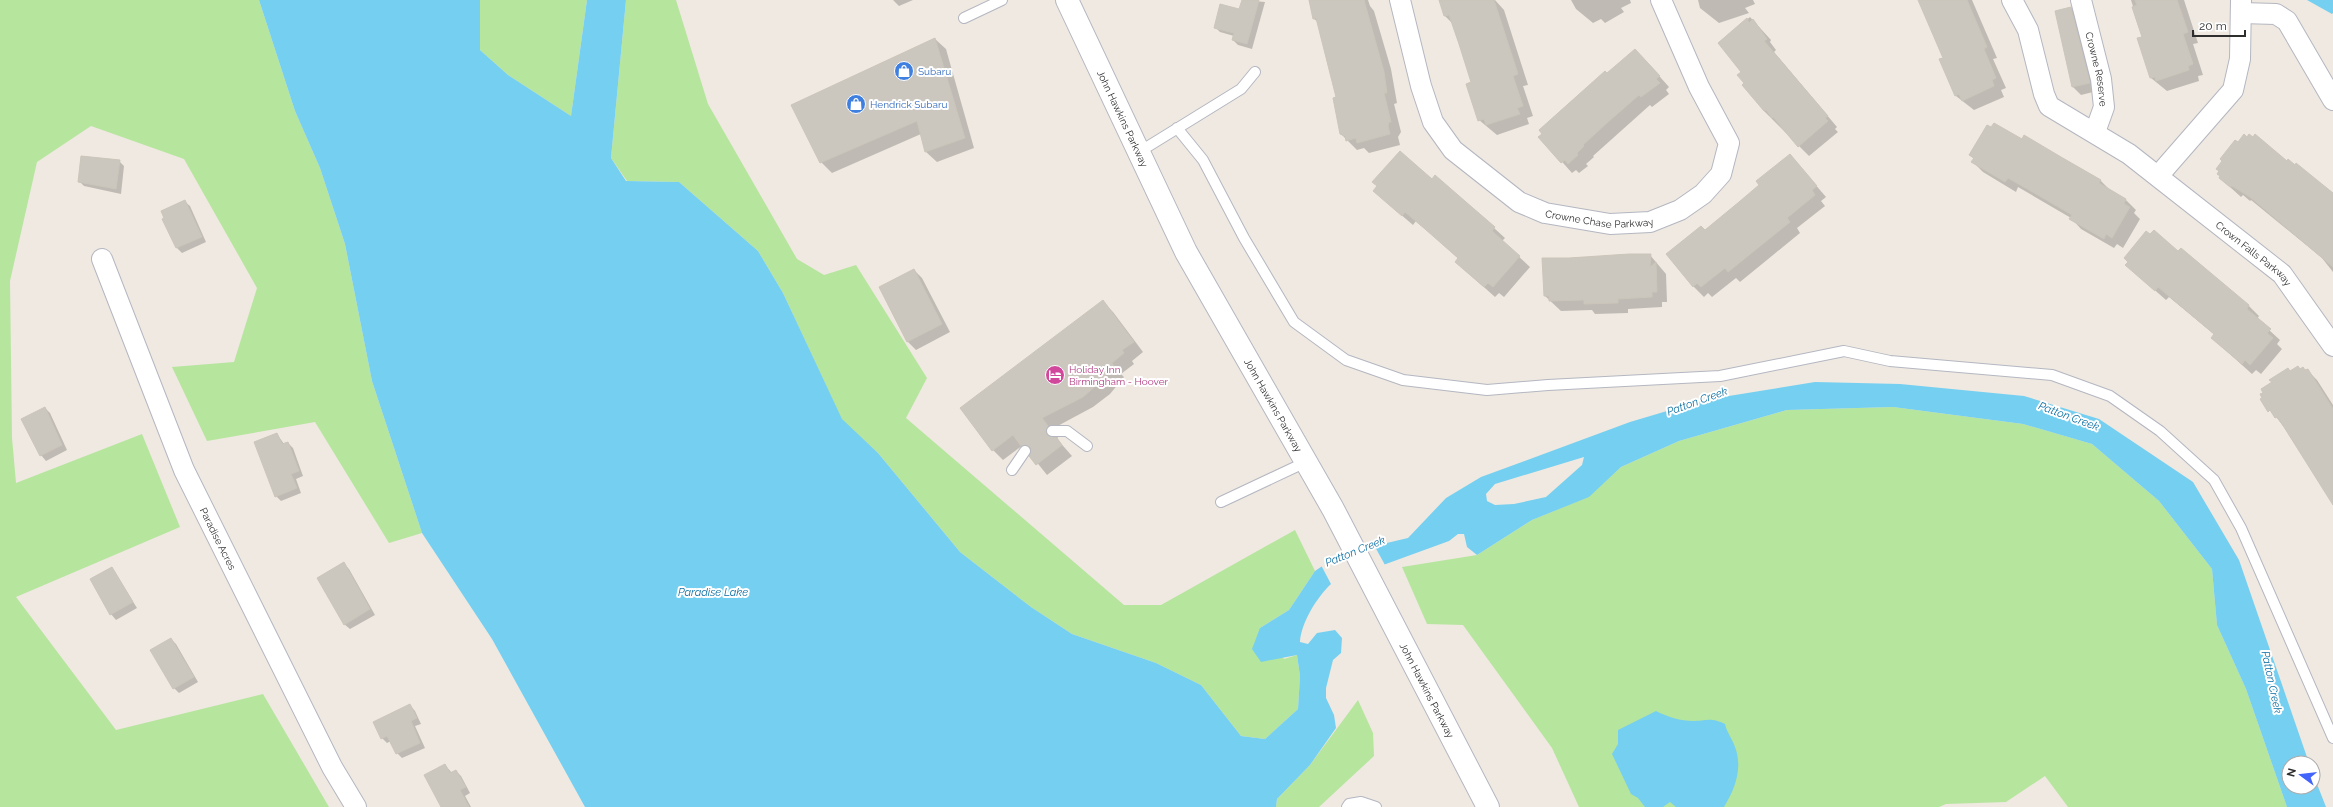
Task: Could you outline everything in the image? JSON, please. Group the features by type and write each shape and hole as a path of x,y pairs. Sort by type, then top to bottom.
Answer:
{"main road":[{"name":"John Hawkins Parkway","path":"1067,0 1186,252 1332,509 1488,807"}],"street":[{"name":"Crowne Chase Parkway","path":"1400,0 1421,86 1434,122 1453,150 1519,202 1545,213 1610,224 1650,222 1680,210 1703,194 1720,174 1729,143 1698,87 1661,0"},
{"path":"2012,0 2028,30 2044,94 2049,106 2095,132 2158,176 2233,90 2240,59 2241,6 2276,14 2287,21 2333,100"},
{"name":"Crowne Reserve","path":"2081,0 2100,79 2104,107 2095,132"},
{"name":"Crown Falls Parkway","path":"2158,176 2282,274 2333,346"},
{"name":"Paradise Acres","path":"102,260 184,470 332,767 356,807"}],"lane":[{"path":"964,18 1002,0"},
{"path":"1139,152 1241,89 1256,72"},
{"path":"1177,128 1203,160 1244,238 1294,322 1346,360 1402,380 1487,390 1548,385 1720,376 1844,352 1890,361 2052,375 2110,396 2160,431 2214,480 2241,528 2333,738"},
{"path":"1052,431 1067,431 1087,446"},
{"path":"1012,470 1025,451"},
{"path":"1221,502 1306,462"},
{"path":"1346,807 1349,804 1361,802 1376,807"}],"green space":[{"path":"0,0 259,0 295,111 320,168 345,244 372,381 422,533 389,543 315,422 207,441 172,367 234,362 257,288 184,159 91,126 37,162 10,281 12,438 16,483 142,434 180,527 16,597 116,730 263,694 329,807 0,807"},
{"path":"480,0 587,0 571,116 508,75 480,50"},
{"path":"626,0 676,0 708,104 797,259 824,275 856,265 927,378 906,418 1124,605 1161,605 1295,530 1315,571 1289,610 1260,628 1284,659 1297,655 1300,676 1298,709 1265,739 1241,736 1201,685 1156,663 1072,634 1031,607 960,552 878,453 842,420 783,293 758,251 679,182 627,181 611,158"},
{"path":"1893,407 2023,424 2092,444 2159,501 2212,569 2217,625 2246,689 2281,790 2281,795 2283,795 2287,807 2068,807 2045,776 2006,802 1946,804 1939,807 1579,807 1552,748 1463,625 1427,624 1402,567 1477,555 1532,520 1588,497 1621,467 1679,441 1787,410"},
{"path":"1358,700 1373,733 1374,756 1319,807 1276,807 1277,799 1310,765"}],"water":[{"name":"Paradise Lake","path":"259,0 480,0 480,50 508,75 571,116 587,0 626,0 611,158 626,181 679,182 758,251 783,293 842,419 878,453 960,552 1031,607 1072,634 1156,663 1201,685 1241,736 1265,739 1298,709 1300,676 1297,655 1261,662 1252,649 1260,628 1289,610 1315,571 1340,554 1408,538 1446,498 1481,477 1630,422 1704,400 1815,382 1900,384 2024,396 2099,419 2193,482 2239,560 2306,755 2281,755 2281,790 2246,689 2217,625 2212,569 2159,501 2092,444 2023,424 1893,407 1787,410 1679,441 1621,467 1589,497 1532,520 1477,555 1467,547 1464,534 1458,534 1449,541 1331,584 1315,603 1303,627 1300,642 1308,644 1317,633 1335,630 1342,638 1341,653 1333,660 1326,688 1326,698 1334,715 1336,728 1310,765 1277,799 1276,807 585,807 492,639 422,533 372,381 345,244 320,168 295,111","holes":["1584,457 1582,465 1546,497 1514,504 1495,505 1487,501 1486,494 1495,484"]},
{"path":"2307,0 2333,0 2333,13 2332,14"},
{"path":"1656,711 1670,717 1689,721 1712,720 1725,724 1735,747 1738,770 1734,786 1724,807 1676,807 1670,802 1663,807 1645,807 1638,798 1631,794 1612,754 1618,744 1618,730"},
{"name":"Paradise Lake","path":"2321,794 2326,807 2287,807 2283,795"}],"pier":[{"path":"1374,545 1385,565 1332,586 1321,565 1339,552"}],"building":[{"path":"1242,0 1259,0 1247,44 1232,40 1234,33 1214,28 1220,4 1239,9"},
{"path":"1309,0 1364,0 1384,72 1387,93 1384,93 1391,122 1389,122 1388,126 1390,134 1357,143 1356,138 1346,141 1345,136 1340,134 1333,98 1336,97 1316,18 1313,19"},
{"path":"1439,0 1494,0 1518,74 1513,76 1523,106 1517,108 1520,114 1486,125 1484,119 1478,121 1466,84 1471,82 1459,44 1449,15 1444,16"},
{"path":"1918,0 1967,0 1987,47 1984,49 1996,78 1992,80 1994,86 1962,101 1959,94 1955,96 1939,59 1943,58"},
{"path":"2135,0 2177,0 2188,32 2183,34 2193,64 2188,66 2189,70 2156,81 2155,77 2150,78 2137,38 2142,37 2132,7 2137,5"},
{"path":"2071,7 2090,83 2072,87 2055,11"},
{"path":"1747,18 1749,23 1753,19 1767,39 1764,41 1828,116 1825,118 1828,121 1798,147 1773,117 1772,118 1766,110 1764,111 1742,85 1744,83 1737,75 1741,72 1718,43"},
{"name":"Subaru","path":"935,38 965,138 925,152 917,121 820,163 791,105"},
{"path":"1635,49 1660,76 1656,79 1660,83 1641,97 1639,95 1608,122 1583,145 1584,146 1577,153 1578,155 1568,164 1565,160 1561,163 1538,137 1542,134 1539,130 1605,71 1607,73"},
{"path":"1994,123 2022,139 2024,135 2101,180 2099,183 2126,199 2124,204 2130,207 2112,238 2106,234 2104,239 2069,219 2072,215 2036,194 2008,178 2005,182 1971,162 1974,158 1969,155 1987,125 1991,127"},
{"path":"2244,134 2247,137 2249,134 2253,137 2255,134 2287,161 2288,159 2295,165 2296,163 2333,193 2333,267 2250,197 2232,186 2230,187 2219,178 2220,176 2217,174 2219,171 2216,169 2222,161 2220,159 2235,140 2238,142"},
{"path":"1400,151 1432,179 1435,175 1495,227 1492,231 1520,256 1493,287 1488,283 1484,287 1455,262 1458,258 1425,229 1405,212 1402,216 1373,191 1377,186 1372,182"},
{"path":"1790,154 1817,186 1812,190 1815,195 1787,218 1790,222 1728,272 1725,268 1701,287 1697,283 1693,287 1666,254 1701,226 1705,230 1759,185 1756,181"},
{"path":"81,156 120,160 116,189 78,182"},
{"path":"185,200 202,237 176,248 162,219 164,218 161,211"},
{"path":"2154,230 2178,251 2181,248 2249,305 2247,309 2271,329 2267,333 2273,338 2250,365 2245,360 2242,364 2211,338 2214,334 2158,287 2155,291 2125,265 2128,262 2124,258 2146,231 2150,234"},
{"path":"1651,254 1650,267 1656,262 1657,292 1652,292 1652,297 1618,299 1618,303 1584,304 1584,300 1549,301 1549,296 1544,296 1542,258 1569,258"},
{"path":"914,269 942,324 907,342 879,287"},
{"name":"Holiday Inn Birmingham - Hoover","path":"1103,300 1134,342 1122,350 1124,353 1112,363 1114,366 1099,383 1083,397 1042,418 1048,426 1046,431 1047,435 1057,438 1062,445 1036,465 1029,456 1031,448 1026,445 1021,446 1013,435 992,451 960,408"},
{"path":"2298,366 2300,369 2303,367 2305,370 2308,369 2333,409 2333,505 2284,427 2277,417 2275,418 2270,410 2268,412 2260,399 2262,398 2260,394 2263,393 2261,389 2272,382 2269,380 2288,368 2290,371"},
{"path":"45,407 62,445 40,456 21,419"},
{"path":"277,433 282,444 288,442 299,471 291,474 297,488 275,497 254,442"},
{"path":"344,562 370,609 344,625 317,578"},
{"path":"112,567 133,602 110,615 90,579"},
{"path":"171,638 194,677 173,689 150,650"},
{"path":"410,704 417,718 411,721 420,743 396,754 387,736 381,739 373,722"},
{"path":"445,764 450,773 456,770 466,787 460,790 469,807 441,807 424,775"}],"place":[{"name":"Subaru","path":"904,71"},
{"name":"Hendrick Subaru","path":"856,104"},
{"name":"Holiday Inn Birmingham - Hoover","path":"1055,375"}],"water label":[{"name":"Patton Creek","path":"1697,401"},
{"name":"Patton Creek","path":"2069,416"},
{"name":"Patton Creek","path":"1355,551"},
{"name":"Patton Creek","path":"2272,682"}]}
